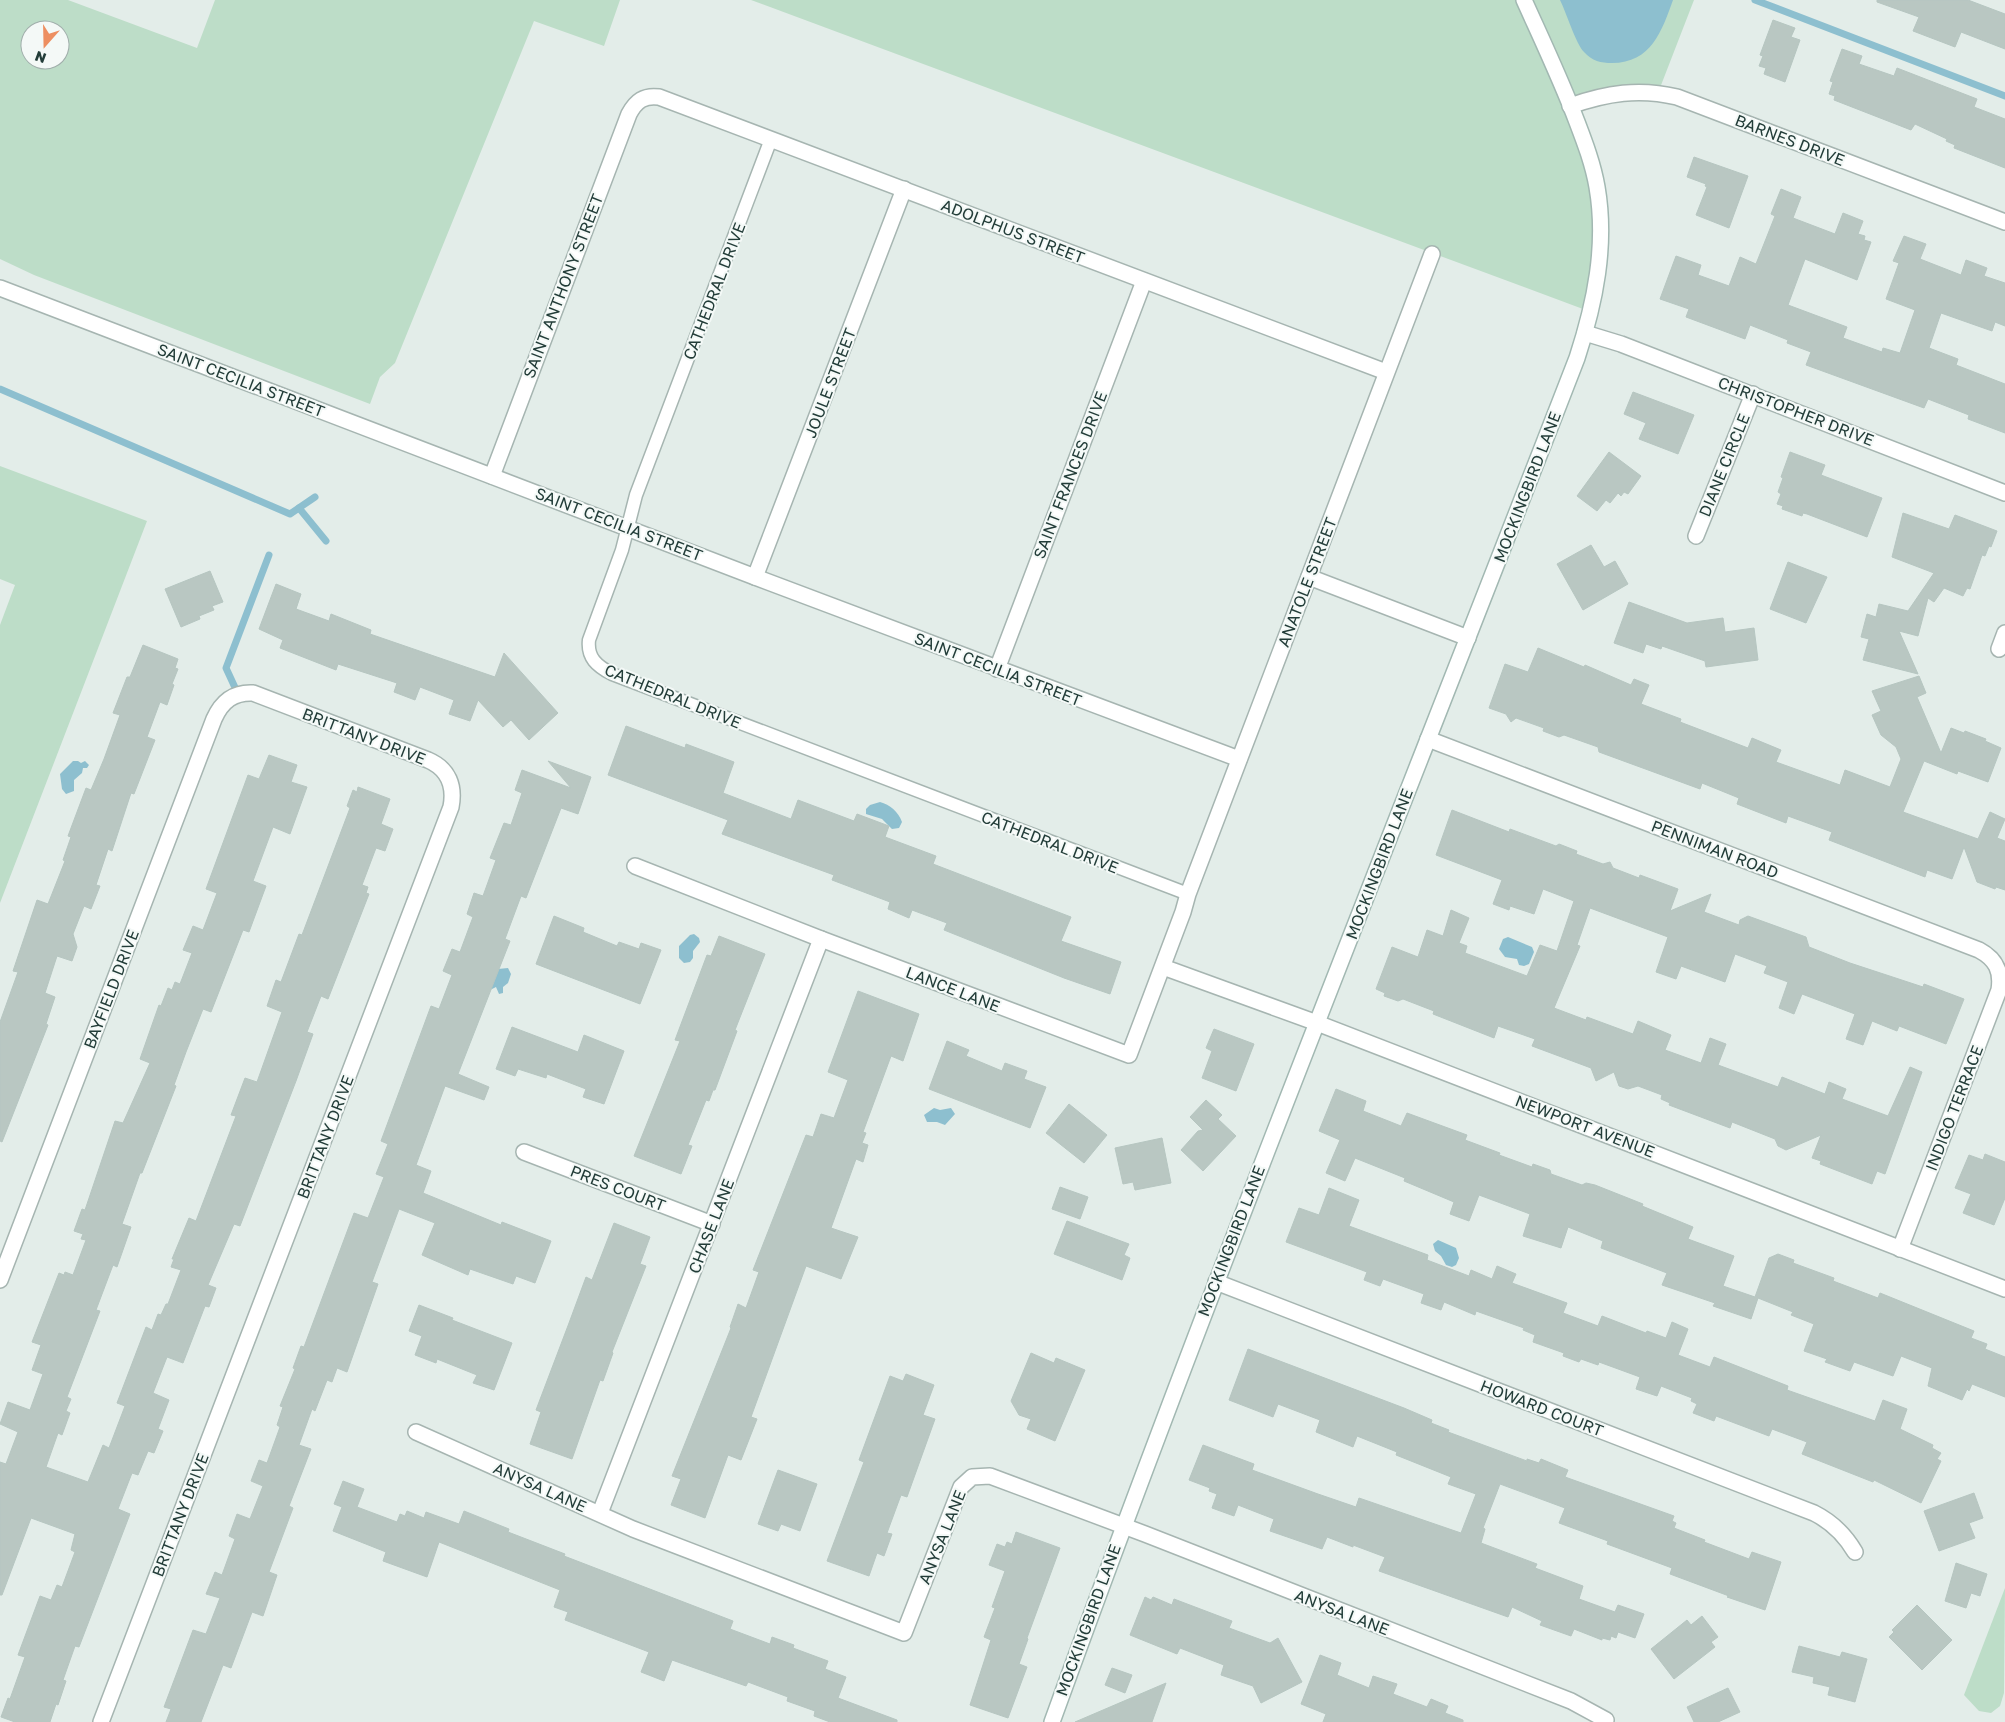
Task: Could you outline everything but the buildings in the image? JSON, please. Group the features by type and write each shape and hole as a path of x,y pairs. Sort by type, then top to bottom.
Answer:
{"street":[{"name":"MOCKINGBIRD LANE","path":"1052,1722 1123,1526 1216,1282 1585,333 1595,291 1600,244 1600,211 1594,172 1570,106 1524,0"},
{"name":"BARNES DRIVE","path":"1570,106 1592,98 1618,92 1640,91 1677,97 2005,222"},
{"name":"ADOLPHUS STREET","path":"640,99 652,96 659,97 1386,372"},
{"name":"SAINT ANTHONY STREET","path":"492,476 629,114 640,99"},
{"name":"JOULE STREET","path":"755,577 904,189"},
{"name":"ANATOLE STREET","path":"1183,912 1239,759 1432,254"},
{"name":"SAINT FRANCES DRIVE","path":"997,669 1144,281"},
{"name":"SAINT CECILIA STREET","path":"0,288 997,669 1239,759"},
{"name":"CHRISTOPHER DRIVE","path":"1585,333 1621,344 1753,394 2005,493"},
{"name":"DIANE CIRCLE","path":"1696,536 1753,394"},
{"path":"1309,577 1468,638"},
{"path":"1999,649 2005,633"},
{"name":"BRITTANY DRIVE","path":"101,1722 441,835 453,797 451,781 447,775 441,768 428,760 253,693 238,694 227,700"},
{"name":"BAYFIELD DRIVE","path":"0,1280 214,719 227,700"},
{"name":"PENNIMAN ROAD","path":"1428,739 1979,950 1998,966"},
{"name":"LANCE LANE","path":"635,866 1129,1056 1183,912"},
{"name":"CHASE LANE","path":"600,1513 822,939"},
{"name":"INDIGO TERRACE","path":"1900,1249 1999,990 2000,974 1998,966"},
{"name":"NEWPORT AVENUE","path":"1163,967 1317,1022 2005,1289"},
{"name":"PRES COURT","path":"524,1152 712,1224"},
{"name":"HOWARD COURT","path":"1216,1282 1814,1513 1838,1529 1855,1552"},
{"name":"ANYSA LANE","path":"416,1432 633,1529 904,1633 957,1494 965,1481 972,1476 1000,1478 1572,1701 1606,1720"}],"lane":[{"name":"CATHEDRAL DRIVE","path":"771,139 636,495 622,550 589,640 588,649 591,657 603,670 1188,894"}],"green space":[{"path":"0,0 68,0 197,48 215,0 620,0 604,46 534,21 395,363 380,377 370,404 34,275 0,259"},
{"path":"751,0 1694,0 1658,93 1571,106 1597,187 1591,312"},
{"path":"0,466 147,521 0,903 0,625 15,585 0,579"},
{"path":"2005,1588 2004,1693 2000,1706 1991,1713 1979,1711 1964,1695"}],"water":[{"path":"1560,0 1673,0 1659,34 1646,51 1636,58 1625,62 1604,63 1590,58 1581,48"},
{"path":"73,761 81,763 85,761 89,765 87,768 83,768 82,773 74,780 74,791 66,794 62,789 60,774"},
{"path":"880,802 896,812 902,822 899,828 892,829 882,819 866,814 866,809 870,805"},
{"path":"694,934 699,938 700,942 693,951 693,958 690,962 684,963 679,958 679,946 690,935"},
{"path":"1508,937 1532,947 1534,952 1529,964 1519,965 1517,959 1505,957 1499,949 1503,939"},
{"path":"508,968 511,974 508,983 503,987 503,993 499,994 496,987 490,990 498,969"},
{"path":"934,1108 940,1110 951,1108 955,1114 945,1125 937,1122 927,1122 924,1115"},
{"path":"1438,1240 1456,1248 1459,1258 1456,1265 1452,1267 1446,1265 1441,1256 1435,1251 1433,1244"}],"waterway":[{"path":"1755,0 2005,96"},
{"path":"0,389 290,514 315,497"},
{"path":"299,508 326,541"},
{"path":"238,694 226,668 269,555"}]}
